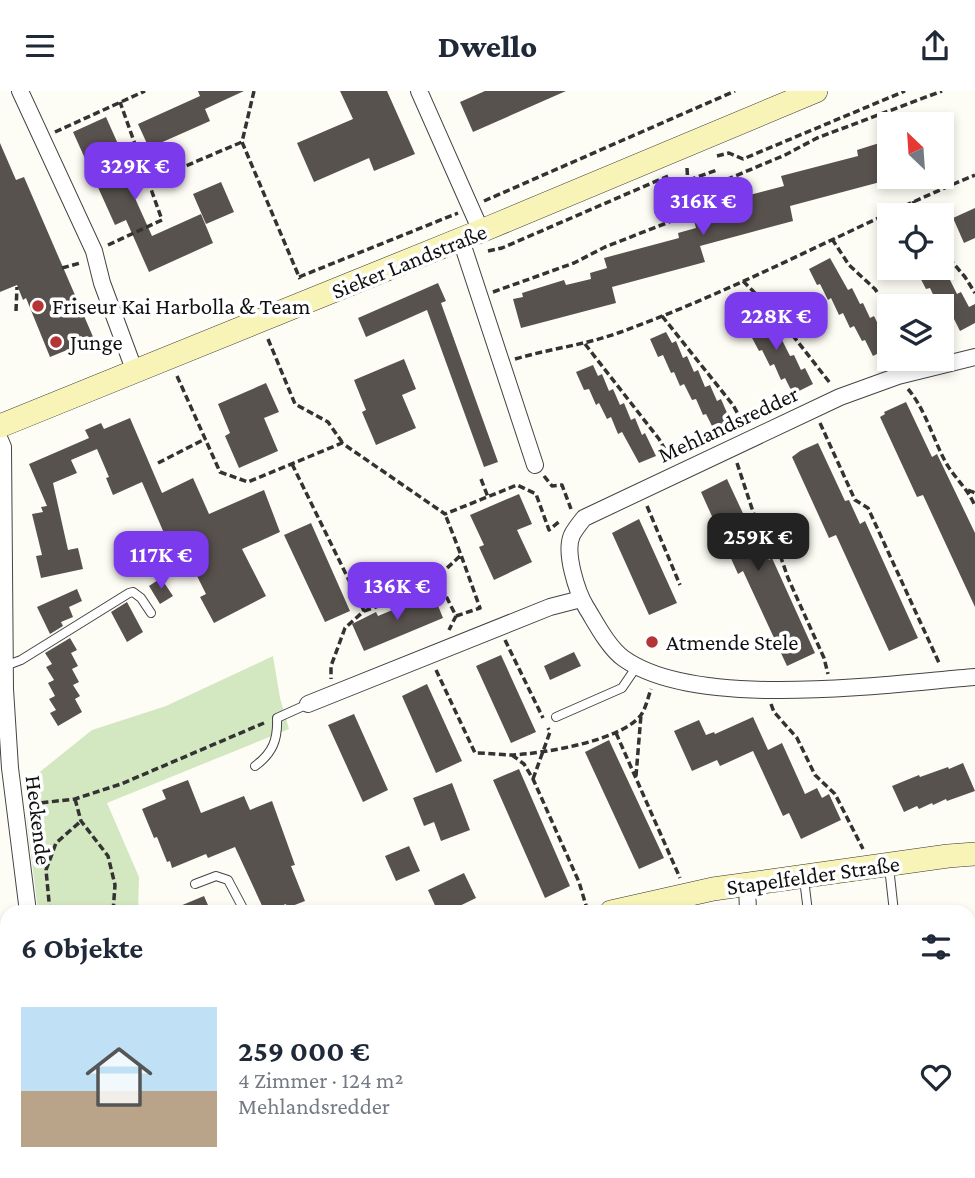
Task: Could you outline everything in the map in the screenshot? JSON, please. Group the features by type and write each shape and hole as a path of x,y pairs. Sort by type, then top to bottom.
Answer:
{"main road":[{"name":"Sieker Landstraße","path":"0,426 471,235 816,91"},
{"name":"Stapelfelder Straße","path":"641,905 747,884 975,854"}],"street":[{"path":"20,91 93,251 135,372"},
{"path":"419,91 470,207 478,298 535,464"},
{"name":"Mehlandsredder","path":"578,515 641,491 840,397 898,376 975,358"},
{"name":"Heckende","path":"0,440 3,447 5,666 10,768 27,905"},
{"path":"578,515 570,537 570,560 581,599 622,658 656,676 667,680 721,687 765,690 832,688 975,677"},
{"path":"308,704 551,607 581,599"},
{"path":"747,884 748,905"}],"lane":[{"path":"5,666 21,660 133,591 150,613"},
{"path":"556,717 622,688 637,666"},
{"path":"255,766 267,757 275,744 277,718 308,704"},
{"path":"880,866 892,905"},
{"path":"195,884 216,876 228,880 241,905"},
{"path":"804,877 807,905"}],"path":[{"path":"41,138 145,91"},
{"path":"254,91 242,142 309,301"},
{"path":"299,277 470,207 735,91"},
{"path":"709,159 729,153 743,159 905,91"},
{"path":"478,298 574,263 605,247 642,234 680,215 695,196 709,187 785,155 817,138 942,91"},
{"path":"93,251 162,220 120,102"},
{"path":"148,182 242,142"},
{"path":"698,164 687,169 688,182 717,170"},
{"path":"471,235 486,251 502,248 674,174"},
{"path":"502,363 585,344 662,316 975,175"},
{"path":"832,239 849,265 878,294"},
{"path":"954,264 975,293"},
{"path":"743,281 776,314 840,397"},
{"path":"16,311 18,288"},
{"path":"662,316 733,405 751,438"},
{"path":"260,321 295,404 328,422 342,443 444,514 480,608 456,616 446,636 449,648"},
{"path":"585,344 659,439 677,474"},
{"path":"169,358 220,472 248,482 342,443"},
{"path":"898,376 915,398 950,469 968,490 975,506"},
{"path":"816,408 855,500 868,509 937,661 952,679"},
{"path":"158,463 205,439"},
{"path":"731,447 762,538 778,549 824,658 832,688"},
{"path":"292,464 365,611"},
{"path":"444,514 517,485 536,494 549,530 578,515 562,485 552,486 535,464"},
{"path":"481,478 488,497"},
{"path":"968,490 975,493"},
{"path":"641,491 680,585"},
{"path":"330,696 331,666 345,628 365,611 408,596 437,578 461,555"},
{"path":"437,578 456,616"},
{"path":"500,628 550,732 533,779"},
{"path":"430,655 475,753 512,755 587,743 616,733 641,715"},
{"path":"636,778 641,715 656,676"},
{"path":"765,690 774,712 797,738 814,775 835,794 880,866"},
{"path":"15,806 75,799 121,784 277,718"},
{"path":"616,733 678,869 685,895"},
{"path":"512,755 524,764 533,779 579,882 586,905"},
{"path":"75,799 81,821 108,856 116,885 114,905"},
{"path":"49,905 46,870 56,843 81,821"}],"green space":[{"path":"273,656 280,698 289,729 107,803 139,877 138,905 37,905 27,821 26,783 92,730 166,706"}],"building":[{"path":"198,91 244,91 205,109 210,121 149,148 138,124 200,96"},
{"path":"340,91 387,91 415,154 374,171 369,158 314,182 297,143 353,119"},
{"path":"485,91 566,91 473,132 460,102"},
{"path":"106,117 118,144 112,147 152,236 201,214 213,243 149,272 126,220 115,225 73,132"},
{"path":"0,143 16,180 24,177 94,339 50,357 26,298 23,300 17,285 0,292"},
{"path":"877,144 877,183 790,206 793,221 700,246 705,262 612,287 616,303 521,328 513,299 523,297 522,293 564,280 566,285 591,279 590,273 607,268 604,258 679,238 678,233 696,228 693,217 736,205 734,199 784,186 781,176 858,156 857,150"},
{"path":"221,182 234,212 206,224 193,194"},
{"path":"975,208 975,238 964,243 954,218"},
{"path":"830,258 848,290 852,288 870,318 874,316 877,322 877,354 873,356 854,326 850,328 843,313 839,315 831,298 828,300 809,269"},
{"path":"921,280 950,280 957,294 961,292 969,307 975,304 975,323 960,331 954,319 954,294 933,294 930,288 926,289"},
{"path":"438,283 446,301 441,303 498,462 484,467 427,310 366,337 358,318"},
{"path":"761,310 779,342 782,340 790,356 794,355 801,370 805,368 813,384 793,394 785,378 781,380 774,364 770,366 762,350 759,351 751,336 748,337 740,321"},
{"path":"666,332 672,343 676,341 683,358 687,356 694,372 698,370 705,387 710,385 717,401 721,399 731,422 714,430 696,399 692,400 684,384 680,386 674,372 671,373 663,355 658,357 650,339"},
{"path":"404,359 416,389 402,395 416,428 376,445 362,412 366,410 354,380"},
{"path":"593,365 598,376 602,374 609,391 613,389 620,405 624,403 631,420 635,418 656,456 639,463 622,432 618,434 611,417 607,419 599,403 596,405 589,389 584,390 576,372"},
{"path":"266,383 279,412 264,418 278,451 239,468 225,436 230,433 218,404"},
{"path":"906,402 932,457 937,454 975,533 975,607 923,495 917,497 880,417 884,412"},
{"path":"130,418 162,493 193,478 209,514 264,490 280,532 242,549 266,596 214,623 200,597 206,594 194,570 182,575 142,482 113,495 106,478 109,477 97,449 71,460 77,473 53,483 68,550 78,548 83,569 41,578 36,556 42,555 32,514 43,512 41,507 47,506 29,464 89,438 85,430 101,423 104,429"},
{"path":"818,443 845,501 849,500 860,524 865,521 918,638 889,651 836,535 829,538 792,457"},
{"path":"727,479 754,537 759,535 769,560 772,558 815,653 787,666 743,571 738,574 701,492"},
{"path":"519,494 532,524 517,530 532,562 494,580 479,547 484,545 470,515"},
{"path":"639,519 677,603 649,615 612,533"},
{"path":"311,523 350,611 325,622 284,535"},
{"path":"161,578 173,596 160,604 149,586"},
{"path":"77,589 82,601 69,607 73,617 61,622 63,626 50,634 37,607"},
{"path":"433,593 443,618 364,651 352,624 376,612 378,616"},
{"path":"127,602 143,632 127,642 111,612"},
{"path":"70,638 77,650 71,653 78,666 72,669 79,682 73,685 80,696 75,699 82,712 58,726 50,713 56,710 49,699 55,696 48,683 54,680 46,667 52,664 45,653"},
{"path":"574,652 581,666 550,680 544,666"},
{"path":"501,655 536,732 511,743 476,666"},
{"path":"427,684 462,761 436,773 402,696"},
{"path":"354,714 388,790 363,802 328,725"},
{"path":"753,717 768,750 782,743 805,794 817,788 822,798 829,794 841,820 801,839 789,813 783,816 753,751 720,766 717,760 692,771 674,731 699,720 706,735 715,734"},
{"path":"609,740 664,858 639,869 585,752"},
{"path":"963,763 975,791 904,812 892,786 919,775 920,777"},
{"path":"519,769 570,886 545,898 493,780"},
{"path":"188,780 201,813 244,796 250,810 272,801 295,865 291,866 305,901 295,905 262,905 235,847 208,858 206,854 172,868 157,837 154,838 142,809 166,799 162,790"},
{"path":"452,783 470,830 441,841 434,822 424,826 413,798"},
{"path":"409,846 420,871 396,881 385,856"},
{"path":"464,873 476,898 462,905 435,905 428,890"},
{"path":"204,896 208,905 182,905"}],"place":[{"name":"Friseur Kai Harbolla & Team","path":"38,306"},
{"name":"Junge","path":"56,342"},
{"name":"Atmende Stele","path":"652,642"}]}
